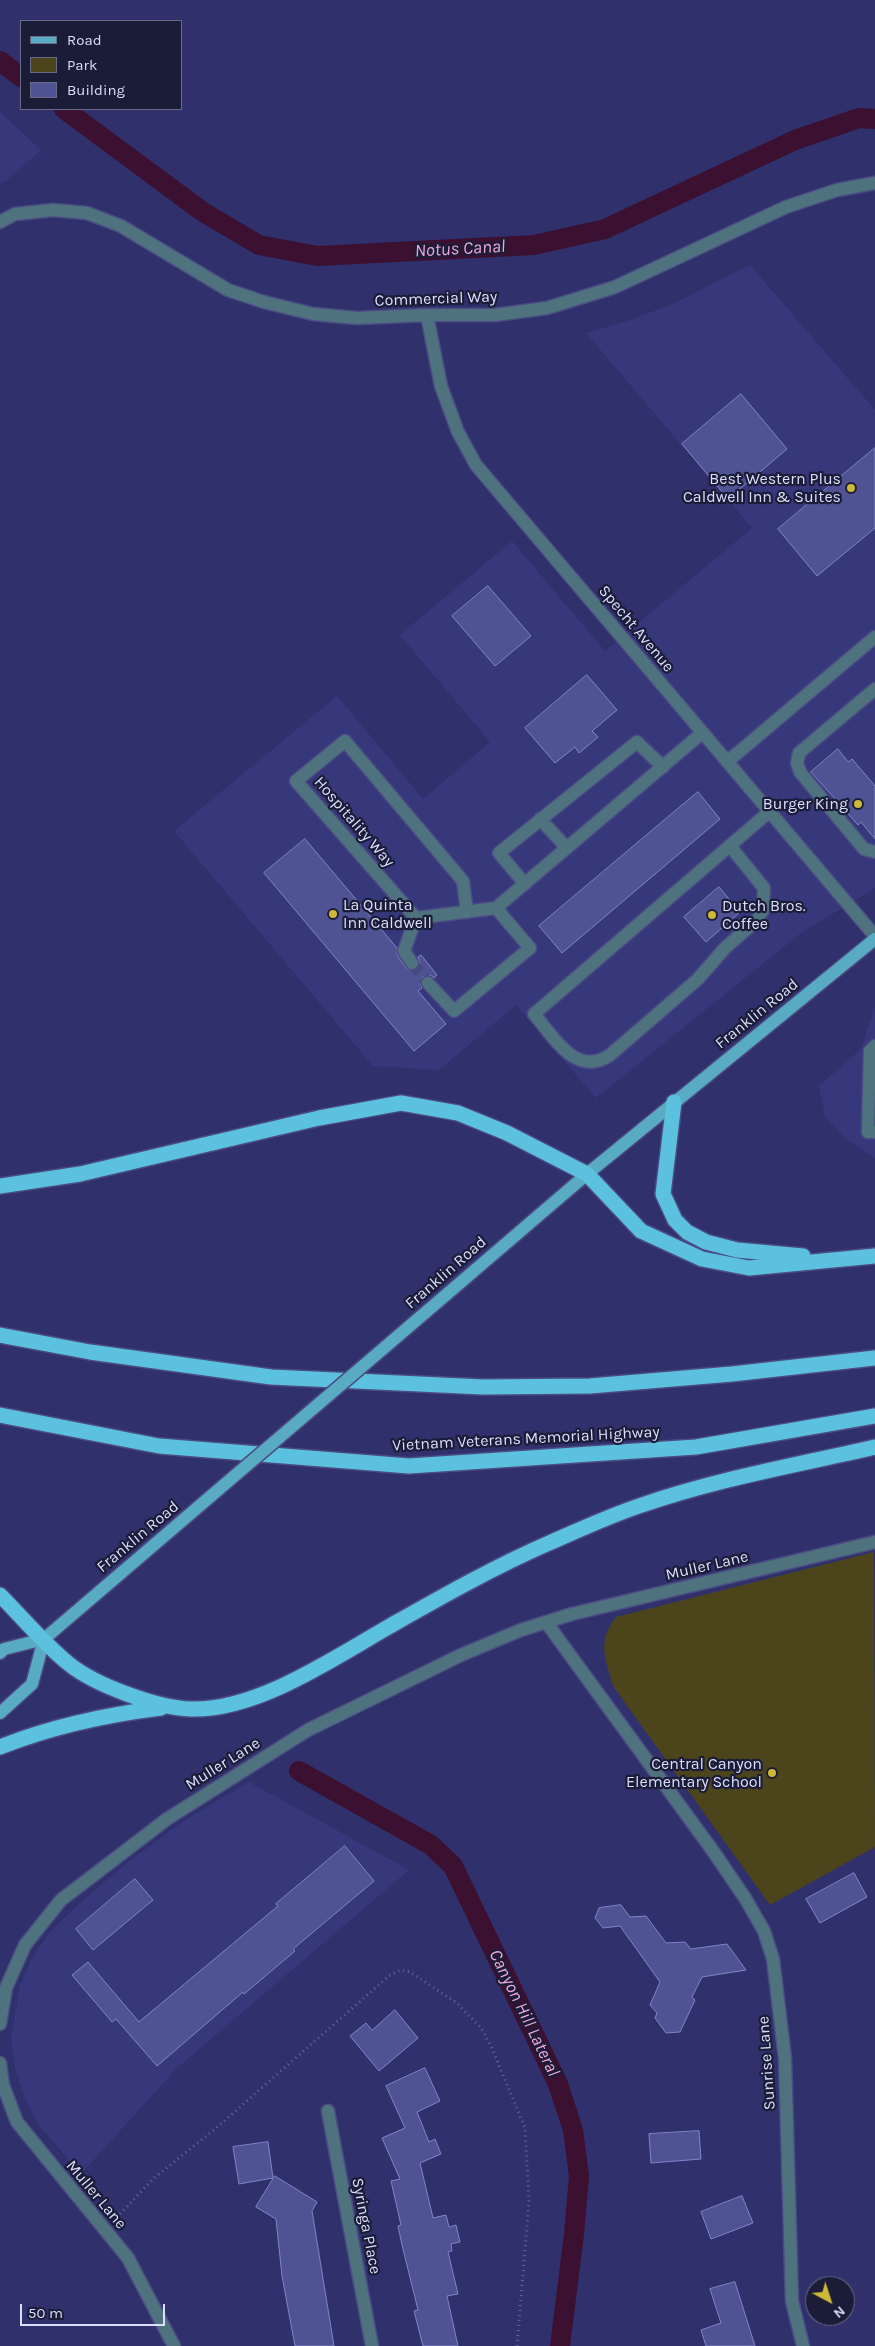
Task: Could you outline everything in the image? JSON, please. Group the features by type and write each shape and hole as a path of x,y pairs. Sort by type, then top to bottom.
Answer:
{"highway":[{"path":"674,1102 663,1194 675,1220 687,1232 706,1242 737,1250 836,1259"},
{"path":"0,1186 80,1174 319,1118 401,1103 458,1113 507,1133 587,1174 641,1231 702,1258 749,1268 875,1256"},
{"path":"0,1336 90,1352 271,1377 483,1387 590,1386 732,1374 875,1358"},
{"name":"Vietnam Veterans Memorial Highway","path":"0,1415 159,1446 409,1466 696,1447 875,1416"},
{"path":"0,1747 34,1734 108,1714 169,1707 193,1709 234,1703 290,1682 497,1566 640,1506 690,1491 875,1447"},
{"path":"0,1595 70,1665 138,1698 169,1707"}],"main road":[{"name":"Franklin Road","path":"0,1653 4,1649 44,1639 587,1174 875,938"},
{"path":"0,1713 32,1684 44,1639"}],"street":[{"name":"Commercial Way","path":"0,222 15,214 53,210 87,213 121,226 228,290 264,302 312,314 357,318 495,315 547,308 614,287 786,208 837,190 875,183"},
{"name":"Specht Avenue","path":"427,315 441,386 458,432 476,465 875,938"},
{"path":"727,762 875,637"},
{"path":"875,689 799,753 797,763 800,772 864,849 875,852"},
{"path":"412,963 404,951 416,918 496,908 702,733"},
{"name":"Hospitality Way","path":"416,918 296,781 345,741 463,881 467,912"},
{"path":"525,884 499,852 637,742 663,766"},
{"path":"730,846 759,879 764,888 763,910 758,920 725,948 698,979 610,1054 600,1061 588,1063 576,1060 534,1014 769,812"},
{"path":"540,819 567,848"},
{"path":"428,983 454,1011 530,948 496,908"},
{"path":"875,1046 870,1051 868,1132 875,1132"},
{"name":"Muller Lane","path":"0,2024 6,1988 25,1946 61,1900 167,1819 308,1730 461,1655 520,1630 546,1622 875,1542"},
{"name":"Sunrise Lane","path":"546,1622 679,1804 745,1898 764,1931 773,1959 785,2058 792,2301 803,2346"},
{"name":"Muller Lane","path":"0,2063 3,2085 16,2122 59,2177 128,2258 174,2346"},
{"name":"Syringa Place","path":"328,2111 372,2346"}],"path":[{"path":"120,2214 154,2178 215,2129 390,1975 401,1970 410,1972 457,2003 481,2028 491,2046 525,2128 528,2202 517,2346"}],"shaded area":[{"path":"0,112 41,150 6,181 0,183"},
{"path":"750,265 875,410 875,888 801,933 596,1098 516,1005 439,1070 373,1066 174,831 337,696 423,799 490,742 400,635 512,541 605,651 752,528 586,333 627,321 673,304"},
{"path":"875,1007 875,1158 845,1138 825,1117 819,1086 861,1049"},
{"path":"249,1782 409,1870 176,2069 81,2174 38,2124 25,2098 15,2069 11,2039 20,1985 32,1958 49,1933 82,1901 127,1863 182,1822"}],"green space":[{"name":"Central Canyon Elementary School","path":"874,1552 875,1847 770,1905 613,1686 605,1658 606,1634 616,1617"}],"building":[{"path":"741,394 787,449 728,499 682,444"},
{"name":"Best Western Plus Caldwell Inn & Suites","path":"875,448 875,528 817,576 778,529"},
{"path":"488,586 531,636 495,666 452,616"},
{"path":"587,675 617,710 592,731 598,737 579,753 575,747 555,763 525,728"},
{"name":"Burger King","path":"838,749 848,762 852,759 875,786 875,839 861,822 858,825 811,772"},
{"path":"698,792 720,819 562,953 539,926"},
{"name":"La Quinta Inn Caldwell","path":"305,839 397,948 397,955 406,968 412,971 417,969 420,963 418,957 421,955 437,975 434,978 430,975 423,977 420,981 422,988 418,991 446,1024 414,1051 264,873"},
{"name":"Dutch Bros. Coffee","path":"719,887 740,912 706,942 684,917"},
{"path":"345,1846 374,1881 293,1949 295,1951 244,1994 243,1992 157,2066 116,2019 112,2022 72,1975 88,1962 139,2022 278,1906 276,1904"},
{"path":"854,1873 867,1897 820,1923 806,1899"},
{"path":"135,1879 153,1900 93,1950 76,1929"},
{"path":"621,1905 630,1917 646,1916 666,1943 685,1942 691,1949 727,1944 746,1970 702,1977 692,1997 695,2000 680,2032 666,2033 655,2018 657,2013 650,2005 660,1982 620,1926 603,1928 595,1918 599,1908"},
{"path":"395,2010 418,2038 379,2071 350,2036 366,2023 372,2030"},
{"path":"425,2068 440,2101 417,2112 429,2142 435,2139 441,2154 420,2163 433,2218 446,2215 449,2227 456,2225 460,2242 451,2244 452,2251 448,2252 458,2294 447,2296 458,2346 423,2346 414,2311 418,2310 398,2226 401,2225 391,2181 400,2179 382,2138 405,2128 386,2086"},
{"path":"699,2131 701,2159 651,2163 649,2134"},
{"path":"268,2142 273,2178 239,2184 233,2147"},
{"path":"275,2176 317,2202 312,2211 334,2346 295,2346 282,2276 276,2219 256,2207"},
{"path":"742,2196 753,2223 711,2239 701,2212"},
{"path":"735,2282 755,2346 706,2346 701,2330 721,2323 710,2289"}],"waterway":[{"name":"Notus Canal","path":"0,61 20,76"},
{"name":"Notus Canal","path":"65,110 203,212 259,245 317,256 534,245 605,229 795,140 859,118 875,119"},
{"name":"Canyon Hill Lateral","path":"299,1771 431,1845 453,1866 558,2084 573,2130 579,2176 560,2346"}],"tunnel":[{"path":"412,963 428,983"}],"place":[{"name":"Best Western Plus Caldwell Inn & Suites","path":"851,488"},
{"name":"Burger King","path":"858,804"},
{"name":"La Quinta Inn Caldwell","path":"333,914"},
{"name":"Dutch Bros. Coffee","path":"712,915"},
{"name":"Central Canyon Elementary School","path":"772,1773"}]}
